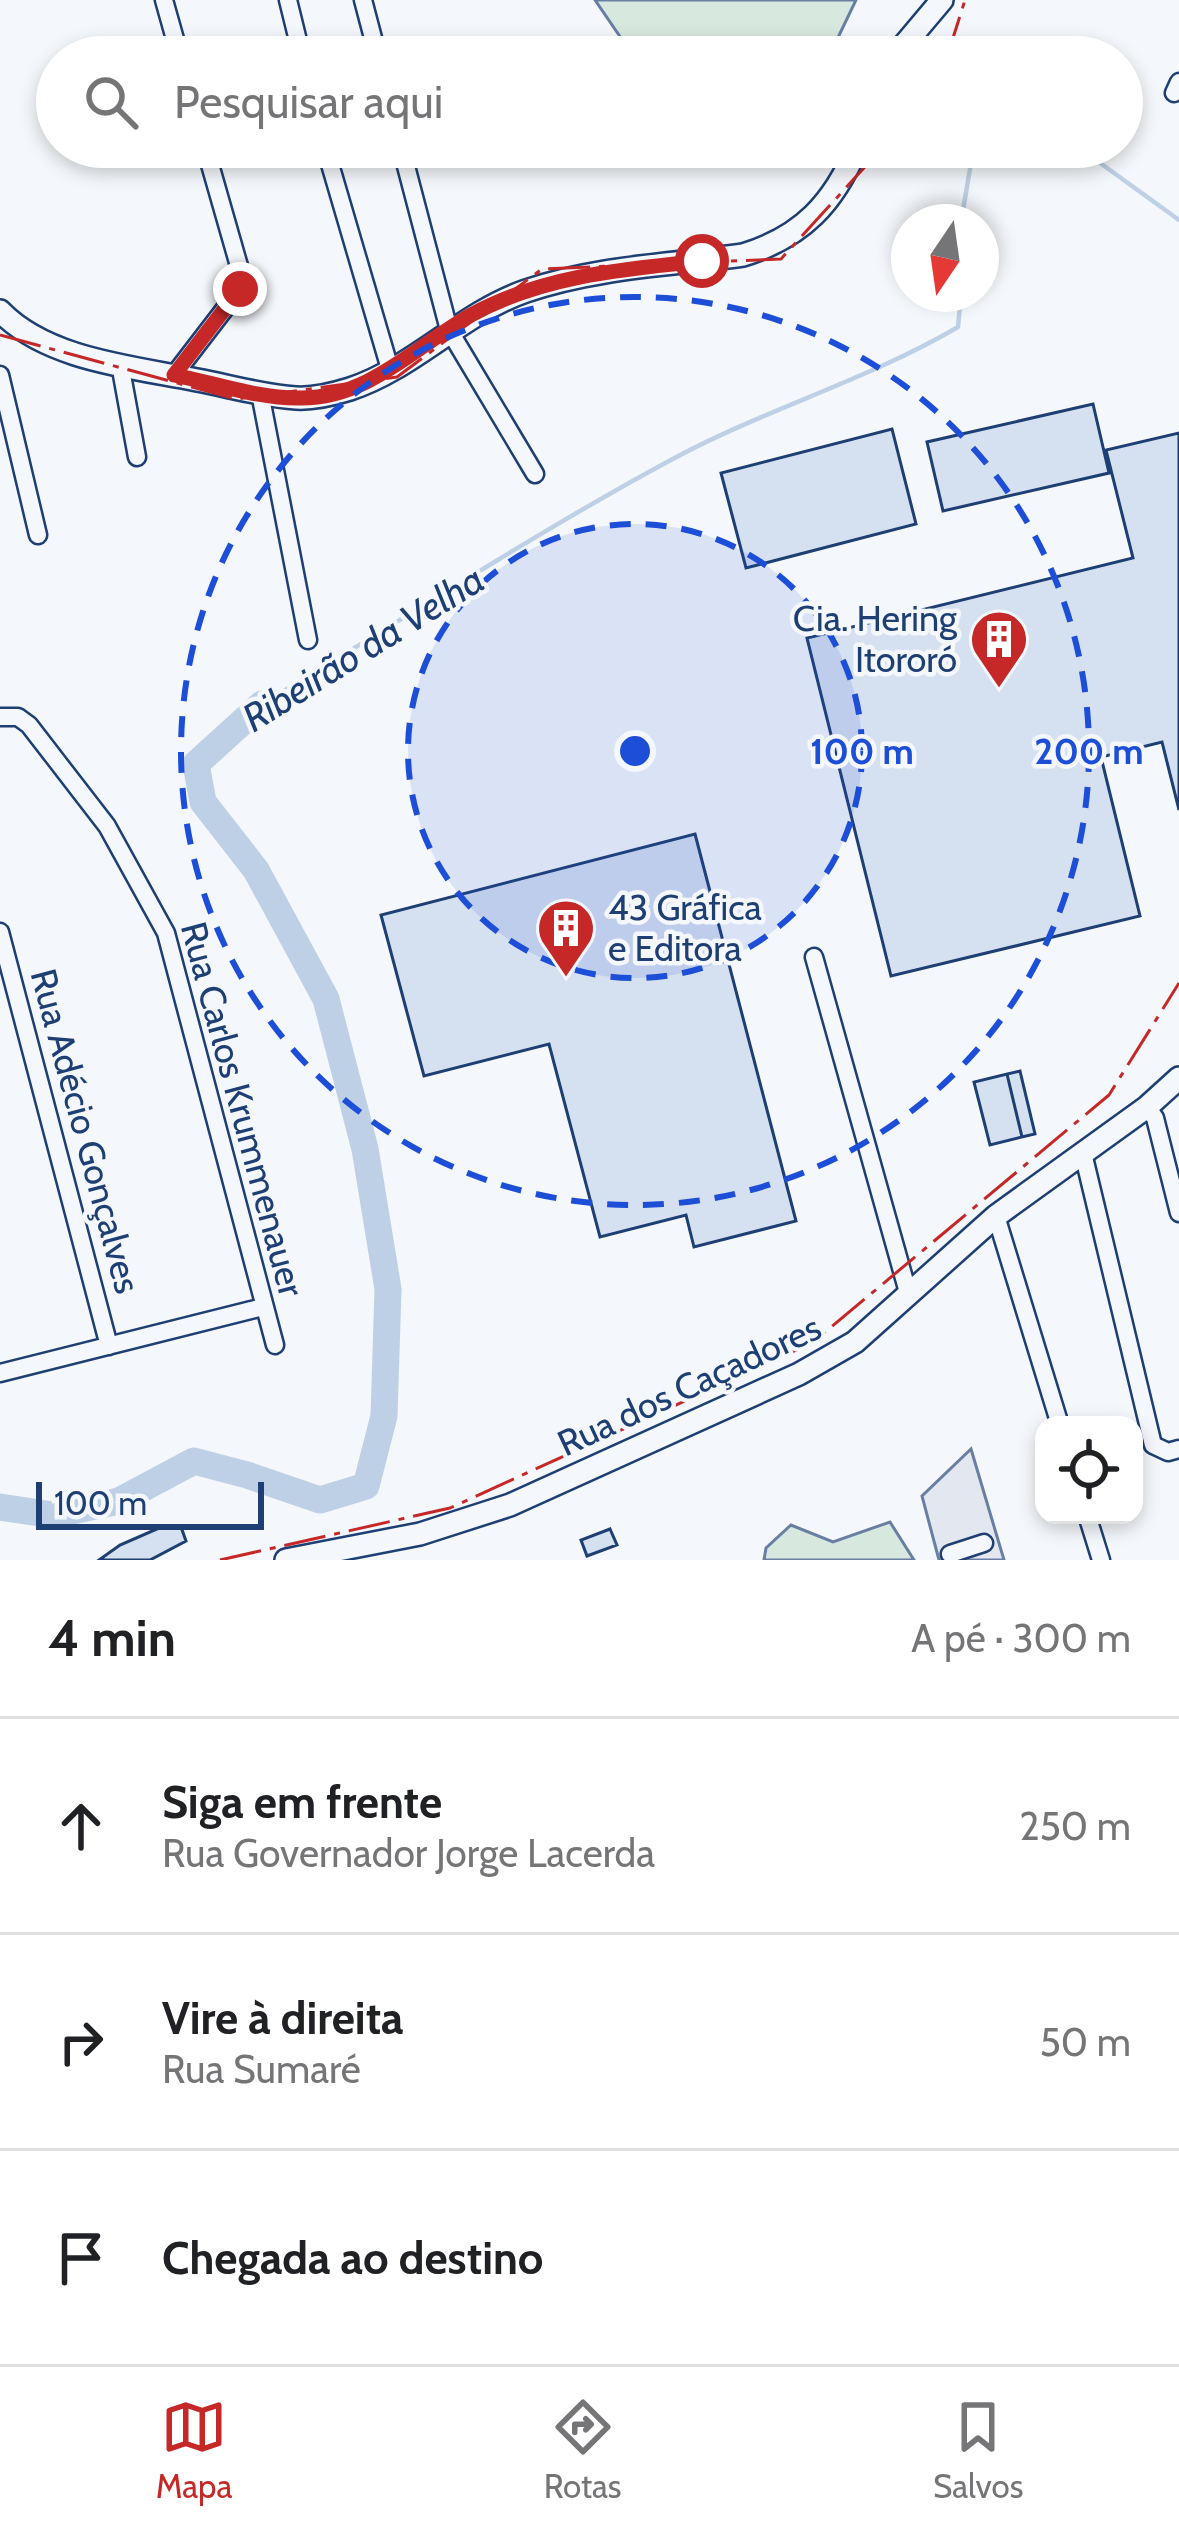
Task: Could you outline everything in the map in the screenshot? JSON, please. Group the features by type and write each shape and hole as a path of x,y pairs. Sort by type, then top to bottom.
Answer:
{"main road":[{"path":"909,36 943,0"},
{"path":"0,311 43,340 120,364 260,393 300,398 324,395 367,382 471,315 526,291 594,273 743,255 766,248 815,218 847,168"},
{"name":"Rua dos Caçadores","path":"286,1560 420,1534 511,1505 799,1374 856,1342 996,1216 1147,1108 1179,1078"}],"street":[{"path":"164,0 174,36"},
{"path":"288,0 297,36"},
{"path":"363,0 372,36"},
{"path":"174,375 240,289 241,273 212,168"},
{"path":"331,168 390,369"},
{"path":"406,168 449,331 536,474"},
{"path":"120,364 137,457"},
{"path":"0,375 38,535"},
{"path":"260,393 308,640"},
{"name":"Rua Carlos Krummenauer","path":"9,717 29,725 107,826 166,933 275,1345"},
{"name":"Rua Adécio Gonçalves","path":"0,932 109,1346"},
{"path":"814,957 909,1296"},
{"path":"1147,1108 1154,1118 1179,1213"},
{"path":"1083,1153 1153,1445 1168,1452 1179,1449"},
{"path":"996,1216 1057,1416"},
{"path":"0,1373 263,1307"},
{"path":"1090,1524 1101,1560"},
{"path":"950,1554 984,1543"}],"shaded area":[{"path":"595,0 856,0 839,36 620,36"},
{"path":"971,1449 1004,1560 939,1560 922,1496"},
{"path":"890,1522 914,1560 764,1560 766,1548 791,1525 833,1542"}],"building":[{"path":"1093,404 1109,473 943,511 927,442"},
{"path":"892,429 916,524 746,568 721,473"},
{"name":"Cia. Hering Itororó","path":"1179,433 1179,810 1162,742 1101,757 1140,916 891,976 807,638 1133,558 1106,450"},
{"name":"43 Gráfica e Editora","path":"695,834 796,1221 694,1247 686,1215 600,1237 549,1044 424,1076 381,915"},
{"path":"1020,1071 1035,1134 1022,1137 1007,1074"},
{"path":"1007,1074 1022,1137 990,1145 974,1082"},
{"path":"181,1527 186,1541 150,1560 99,1560 159,1528"},
{"path":"610,1529 617,1545 587,1556 581,1540"}],"waterway":[{"name":"Ribeirão da Velha","path":"964,204 970,168"},
{"name":"Ribeirão da Velha","path":"1107,168 1179,220"},
{"name":"Ribeirão da Velha","path":"262,704 617,490 740,426 923,346 958,327 959,312"},
{"name":"Ribeirão da Velha","path":"0,1507 53,1515 119,1501 194,1461 320,1500 366,1486 384,1416 388,1289 365,1149 326,999 256,870 203,802 196,764 262,704"}],"power":[{"path":"954,36 965,0"},
{"path":"0,335 236,399 397,377 542,269 781,259 864,168"},
{"path":"220,1560 450,1508 812,1343 1109,1095 1179,983"}],"place":[{"name":"Cia. Hering Itororó","path":"999,690"},
{"name":"43 Gráfica e Editora","path":"566,979"}],"route":[{"path":"240,289 174,375 300,398 367,382 471,315 526,291 594,273 702,261"}]}
